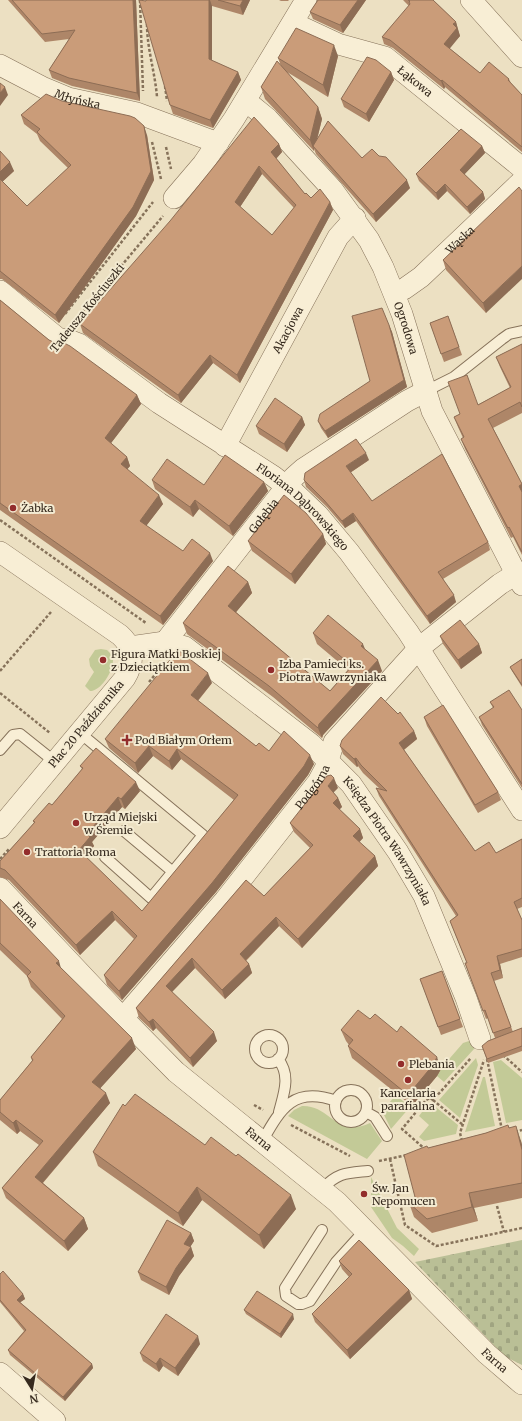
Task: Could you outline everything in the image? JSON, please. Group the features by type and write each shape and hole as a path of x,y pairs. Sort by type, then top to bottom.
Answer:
{"street":[{"path":"164,193 218,143 246,101 306,0"},
{"path":"471,0 522,57"},
{"name":"Łąkowa","path":"293,23 338,44 385,57 522,168"},
{"name":"Młyńska","path":"0,65 38,85 68,98 158,121 218,143"},
{"name":"Ogrodowa","path":"246,101 268,119 332,189 355,218 376,253 394,292 407,328 436,420 519,580"},
{"name":"Wąska","path":"394,292 404,289 421,277 522,181"},
{"name":"Akacjowa","path":"225,446 338,237 355,218"},
{"name":"Floriana Dąbrowskiego","path":"0,291 55,336 79,344 158,403 287,487 318,515 349,552 419,648 522,810"},
{"name":"Gołębia","path":"165,642 287,487 303,469 407,401 426,391"},
{"path":"0,552 114,631 130,647"},
{"name":"Podgórna","path":"123,1018 183,950 259,858 318,782 334,742 419,648 500,584 519,580"},
{"name":"Księdza Piotra Wawrzyniaka","path":"130,647 165,642 185,648 328,759 343,774 362,797 417,883 466,998 477,1047"},
{"name":"Plac 20 Października","path":"0,828 128,673 132,662 130,647"},
{"name":"Farna","path":"0,888 123,1018 187,1082 263,1140 322,1189 365,1230 488,1354 522,1384"},
{"path":"0,1373 55,1421"}],"lane":[{"path":"426,391 454,377 509,334 522,331"},
{"path":"80,733 203,835 151,898 105,857"},
{"path":"0,750 13,735 20,734 55,762"},
{"path":"124,832 172,872"},
{"path":"263,1140 278,1114 286,1075 283,1064 278,1059"},
{"path":"352,1090 357,1091 364,1097 367,1107 366,1112 360,1119 355,1121 345,1121 338,1115 336,1110 336,1101 342,1093 352,1090"},
{"path":"278,1114 292,1102 308,1097 321,1097 336,1101"},
{"path":"366,1112 375,1117 388,1136"},
{"path":"322,1189 337,1176 349,1172 368,1171"},
{"path":"322,1230 285,1288 286,1296 298,1304 310,1301 336,1262 365,1230"}],"path":[{"path":"55,336 174,180 141,64 140,0"},
{"path":"147,23 148,43 154,70 164,193"},
{"path":"158,121 164,79"},
{"name":"Tadeusza Kościuszki","path":"55,336 166,213 164,193"},
{"path":"0,520 24,539"},
{"path":"0,671 53,609"},
{"path":"0,693 53,735"},
{"path":"433,1100 477,1047"},
{"path":"469,1142 462,1143 460,1133 486,1053 503,1135"},
{"path":"501,1053 522,1072"},
{"path":"420,1152 428,1151 402,1129 426,1100 430,1098 433,1100 463,1125"},
{"path":"250,1103 278,1114 356,1159"},
{"path":"514,1132 522,1130"},
{"path":"375,1162 412,1154"},
{"path":"390,1159 405,1225 436,1246 522,1228"},
{"path":"497,1206 504,1232"}],"green space":[{"path":"95,650 107,650 112,655 112,665 104,683 95,690 90,691 85,686 94,672 90,666 89,659"},
{"path":"472,1040 474,1049 444,1082 437,1076 437,1073 463,1043"},
{"path":"476,1058 478,1065 460,1118 439,1100"},
{"path":"501,1060 522,1078 522,1120 506,1123 493,1062"},
{"path":"483,1077 485,1077 495,1126 465,1132"},
{"path":"396,1095 410,1107 391,1129 382,1111"},
{"path":"428,1104 432,1104 458,1125 456,1134 424,1141 419,1137 429,1125 419,1116"},
{"path":"302,1106 320,1110 334,1120 349,1127 359,1127 370,1123 382,1141 367,1159 288,1116 294,1110"},
{"path":"371,1177 397,1228 419,1249 414,1256 392,1238 371,1207"},
{"path":"522,1240 522,1365 504,1356 415,1262"}],"building":[{"path":"12,0 133,0 137,93 69,78 49,70 75,30 42,34"},
{"path":"139,0 209,0 209,59 238,72 210,120 170,105"},
{"path":"218,0 243,0 240,6"},
{"path":"318,0 358,0 340,25 310,12"},
{"path":"408,0 433,0 456,22 453,24 457,28 444,44 480,73 489,62 509,79 508,80 522,95 522,147 442,80 441,81 390,40 382,37 410,4 410,1"},
{"path":"296,28 334,45 323,85 278,58"},
{"path":"367,57 376,60 391,72 366,114 341,99"},
{"path":"277,61 318,107 310,140 261,87"},
{"path":"0,83 5,87 0,93"},
{"path":"46,94 62,101 135,118 144,126 151,171 133,207 55,315 0,271 0,179 27,206 71,165 37,132 40,129 21,115"},
{"path":"254,117 279,144 271,152 305,194 306,193 311,198 320,189 330,202 237,375 210,355 178,395 80,324 170,221","holes":["259,166 296,205 272,235 235,202"]},
{"path":"328,121 362,158 372,149 379,156 386,157 407,180 373,214 313,146"},
{"path":"461,129 482,146 460,170 483,192 467,207 445,184 436,193 416,174"},
{"path":"0,151 10,162 0,172"},
{"path":"519,187 522,191 522,266 483,303 443,260"},
{"path":"0,300 49,340 62,346 64,343 70,346 137,395 105,438 127,457 121,464 159,495 140,521 183,551 192,539 210,553 160,616 0,503"},
{"path":"382,308 389,325 404,380 325,431 318,421 320,414 370,381 352,316"},
{"path":"448,316 459,347 441,354 430,323"},
{"path":"522,344 522,407 520,402 488,419 522,484 519,486 522,492 522,552 461,439 464,437 454,417 460,414 448,382 467,375 478,405 511,387 496,357"},
{"path":"275,398 302,417 284,444 256,426"},
{"path":"356,439 366,453 346,466 372,501 442,454 488,542 438,572 454,595 427,616 353,513 342,521 304,480 305,473"},
{"path":"225,455 264,482 229,526 195,500 190,507 152,480 167,459 204,485"},
{"path":"284,495 306,513 323,534 291,574 248,541"},
{"path":"228,566 248,582 228,606 330,691 352,666 313,633 328,615 363,644 361,646 378,660 319,724 318,728 269,686 183,623"},
{"path":"460,620 479,644 458,660 440,636"},
{"path":"178,650 208,673 191,695 256,746 259,743 269,751 284,731 310,755 304,766 212,883 119,991 104,975 137,936 112,911 76,945 5,870 0,868 0,861 35,822 33,821 49,803 52,805 83,768 80,766 96,748 136,782 121,799 118,797 87,834 90,837 79,850 142,911 238,795 177,749 169,761 149,746 135,763 105,739"},
{"path":"522,659 522,685 510,667"},
{"path":"509,690 522,710 522,784 479,717 494,707 490,702"},
{"path":"381,697 398,714 400,712 414,731 399,743 475,851 489,842 496,853 522,839 522,898 514,902 522,920 522,949 497,956 500,970 491,973 511,1027 493,1033 485,1010 483,1011 465,963 467,963 450,921 458,915 376,788 387,791 356,758 354,759 340,746 342,740"},
{"path":"443,705 498,792 475,805 424,717"},
{"path":"331,775 334,778 328,786 338,798 333,803 360,829 353,836 375,856 298,939 276,917 240,954 249,964 222,990 192,958 166,986 214,1032 190,1058 153,1019 149,1022 136,1008 246,880 264,896 313,845 290,823 327,776"},
{"path":"0,899 59,961 56,963 132,1038 92,1082 106,1093 35,1177 84,1218 64,1241 2,1188 43,1141 16,1120 13,1123 0,1112 0,1100 33,1060 31,1057 65,1016 27,976 31,972 0,943"},
{"path":"442,971 460,1019 438,1027 420,979"},
{"name":"Plebania","path":"358,1010 370,1019 375,1014 397,1032 401,1026 437,1057 433,1065 408,1095 348,1046 353,1040 341,1030"},
{"path":"522,1028 522,1046 487,1059 482,1046 488,1041"},
{"path":"135,1094 205,1145 211,1137 236,1156 238,1154 291,1195 259,1235 197,1187 178,1213 93,1152 123,1104 125,1106"},
{"path":"508,1125 509,1128 516,1126 522,1150 522,1183 469,1193 472,1207 427,1219 409,1203 415,1197 404,1155 427,1146 428,1148 486,1133"},
{"path":"167,1220 191,1233 184,1244 191,1247 176,1268 166,1287 138,1272"},
{"path":"359,1240 409,1290 347,1350 312,1314 352,1274 339,1261"},
{"path":"3,1271 23,1294 17,1300 92,1364 63,1397 8,1350 26,1330 0,1300 0,1274"},
{"path":"257,1291 293,1314 280,1334 244,1310"},
{"path":"166,1314 198,1336 175,1368 160,1358 156,1364 140,1353"}],"place":[{"name":"Żabka","path":"13,508"},
{"name":"Figura Matki Boskiej z Dzieciątkiem","path":"103,660"},
{"name":"Izba Pamieci ks. Piotra Wawrzyniaka","path":"271,670"},
{"name":"Pod Białym Orłem","path":"127,740"},
{"name":"Urząd Miejski w Śremie","path":"76,823"},
{"name":"Trattoria Roma","path":"27,852"},
{"name":"Plebania","path":"401,1064"},
{"name":"Kancelaria parafialna","path":"408,1080"},
{"name":"Św. Jan Nepomucen","path":"364,1194"}]}
